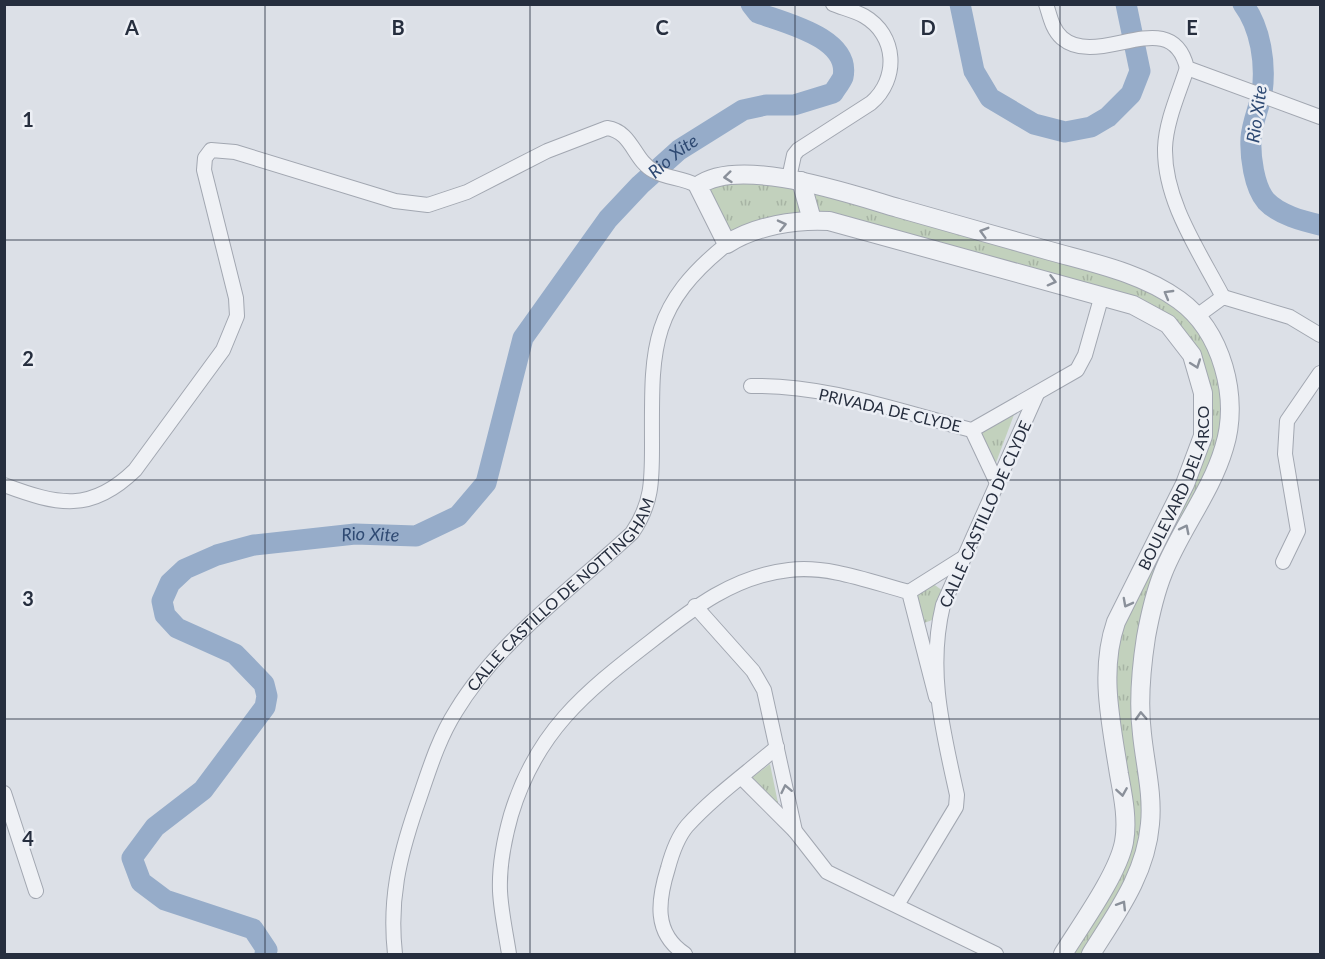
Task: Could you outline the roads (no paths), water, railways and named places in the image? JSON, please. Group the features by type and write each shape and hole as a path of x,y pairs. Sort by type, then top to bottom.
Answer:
{"street":[{"path":"812,220 795,179 794,155 798,150 871,103 879,96 889,78 890,51 882,32 862,15 833,4"},
{"path":"1046,4 1055,30 1063,39 1087,46 1154,38 1173,42 1179,47 1187,68 1165,147 1169,180 1184,221 1223,297 1290,317 1320,335"},
{"path":"1187,68 1320,117"},
{"path":"4,485 41,499 62,503 102,495 120,484 135,470 224,350 237,316 236,298 204,170 205,158 211,150 235,152 411,205 429,205 447,200 599,129 621,132 653,171 680,177 699,186 727,244"},
{"path":"699,186 708,180 731,176 795,179"},
{"name":"BOULEVARD DEL ARCO","path":"795,179 1111,268 1179,300 1197,316 1210,334 1220,354 1230,406 1230,425 1220,462 1164,571 1156,593 1146,640 1140,707 1150,797 1150,825 1146,850 1132,888 1091,954"},
{"name":"BOULEVARD DEL ARCO","path":"727,244 745,234 812,220 847,225 1102,294 1152,313 1180,337 1192,355 1199,371 1203,393 1203,436 1185,484 1116,622 1108,645 1106,681 1124,798 1124,842 1113,870 1064,954"},
{"name":"CALLE CASTILLO DE NOTTINGHAM","path":"395,954 393,893 404,843 438,744 460,705 510,643 619,546 642,519 650,496 652,361 660,329 669,307 702,264 727,244"},
{"name":"PRIVADA DE CLYDE","path":"751,386 786,386 849,398 972,430 1077,370 1081,365 1102,294"},
{"path":"1197,316 1223,297"},
{"path":"1283,562 1298,531 1285,454 1287,421 1320,373"},
{"name":"CALLE CASTILLO DE CLYDE","path":"897,905 956,807 957,795 936,697 939,623 950,588 1037,394"},
{"name":"PRIVADA DE CLYDE","path":"972,430 997,483"},
{"path":"509,954 500,892 504,837 520,786 532,760 563,717 630,657 695,606 739,582 766,573 792,569 825,571 909,592 963,558"},
{"path":"909,592 936,697"},
{"path":"695,606 758,679 764,690 795,831"},
{"path":"685,954 667,937 659,910 660,894 673,849 687,827 777,747"},
{"path":"742,778 795,831 827,872 996,954"},
{"path":"4,793 36,891"}],"waterway":[{"name":"Rio Xite","path":"265,954 267,950 253,929 165,900 141,882 132,858 155,827 203,790 265,707 267,696 264,684 235,654 177,628 165,615 162,601 170,583 185,569 217,555 254,545 355,534 416,536 458,516 486,483 523,338 608,219 640,185 679,150 743,110 766,105 794,105 833,93 841,81 843,63 837,52 827,42 799,27 758,13 751,4"},
{"name":"Rio Xite","path":"960,4 974,71 990,98 1034,124 1065,132 1091,127 1108,117 1131,94 1140,71 1126,4"},
{"name":"Rio Xite","path":"1243,4 1258,35 1263,70 1262,93 1251,138 1252,162 1258,188 1266,201 1284,214 1320,225"}]}
